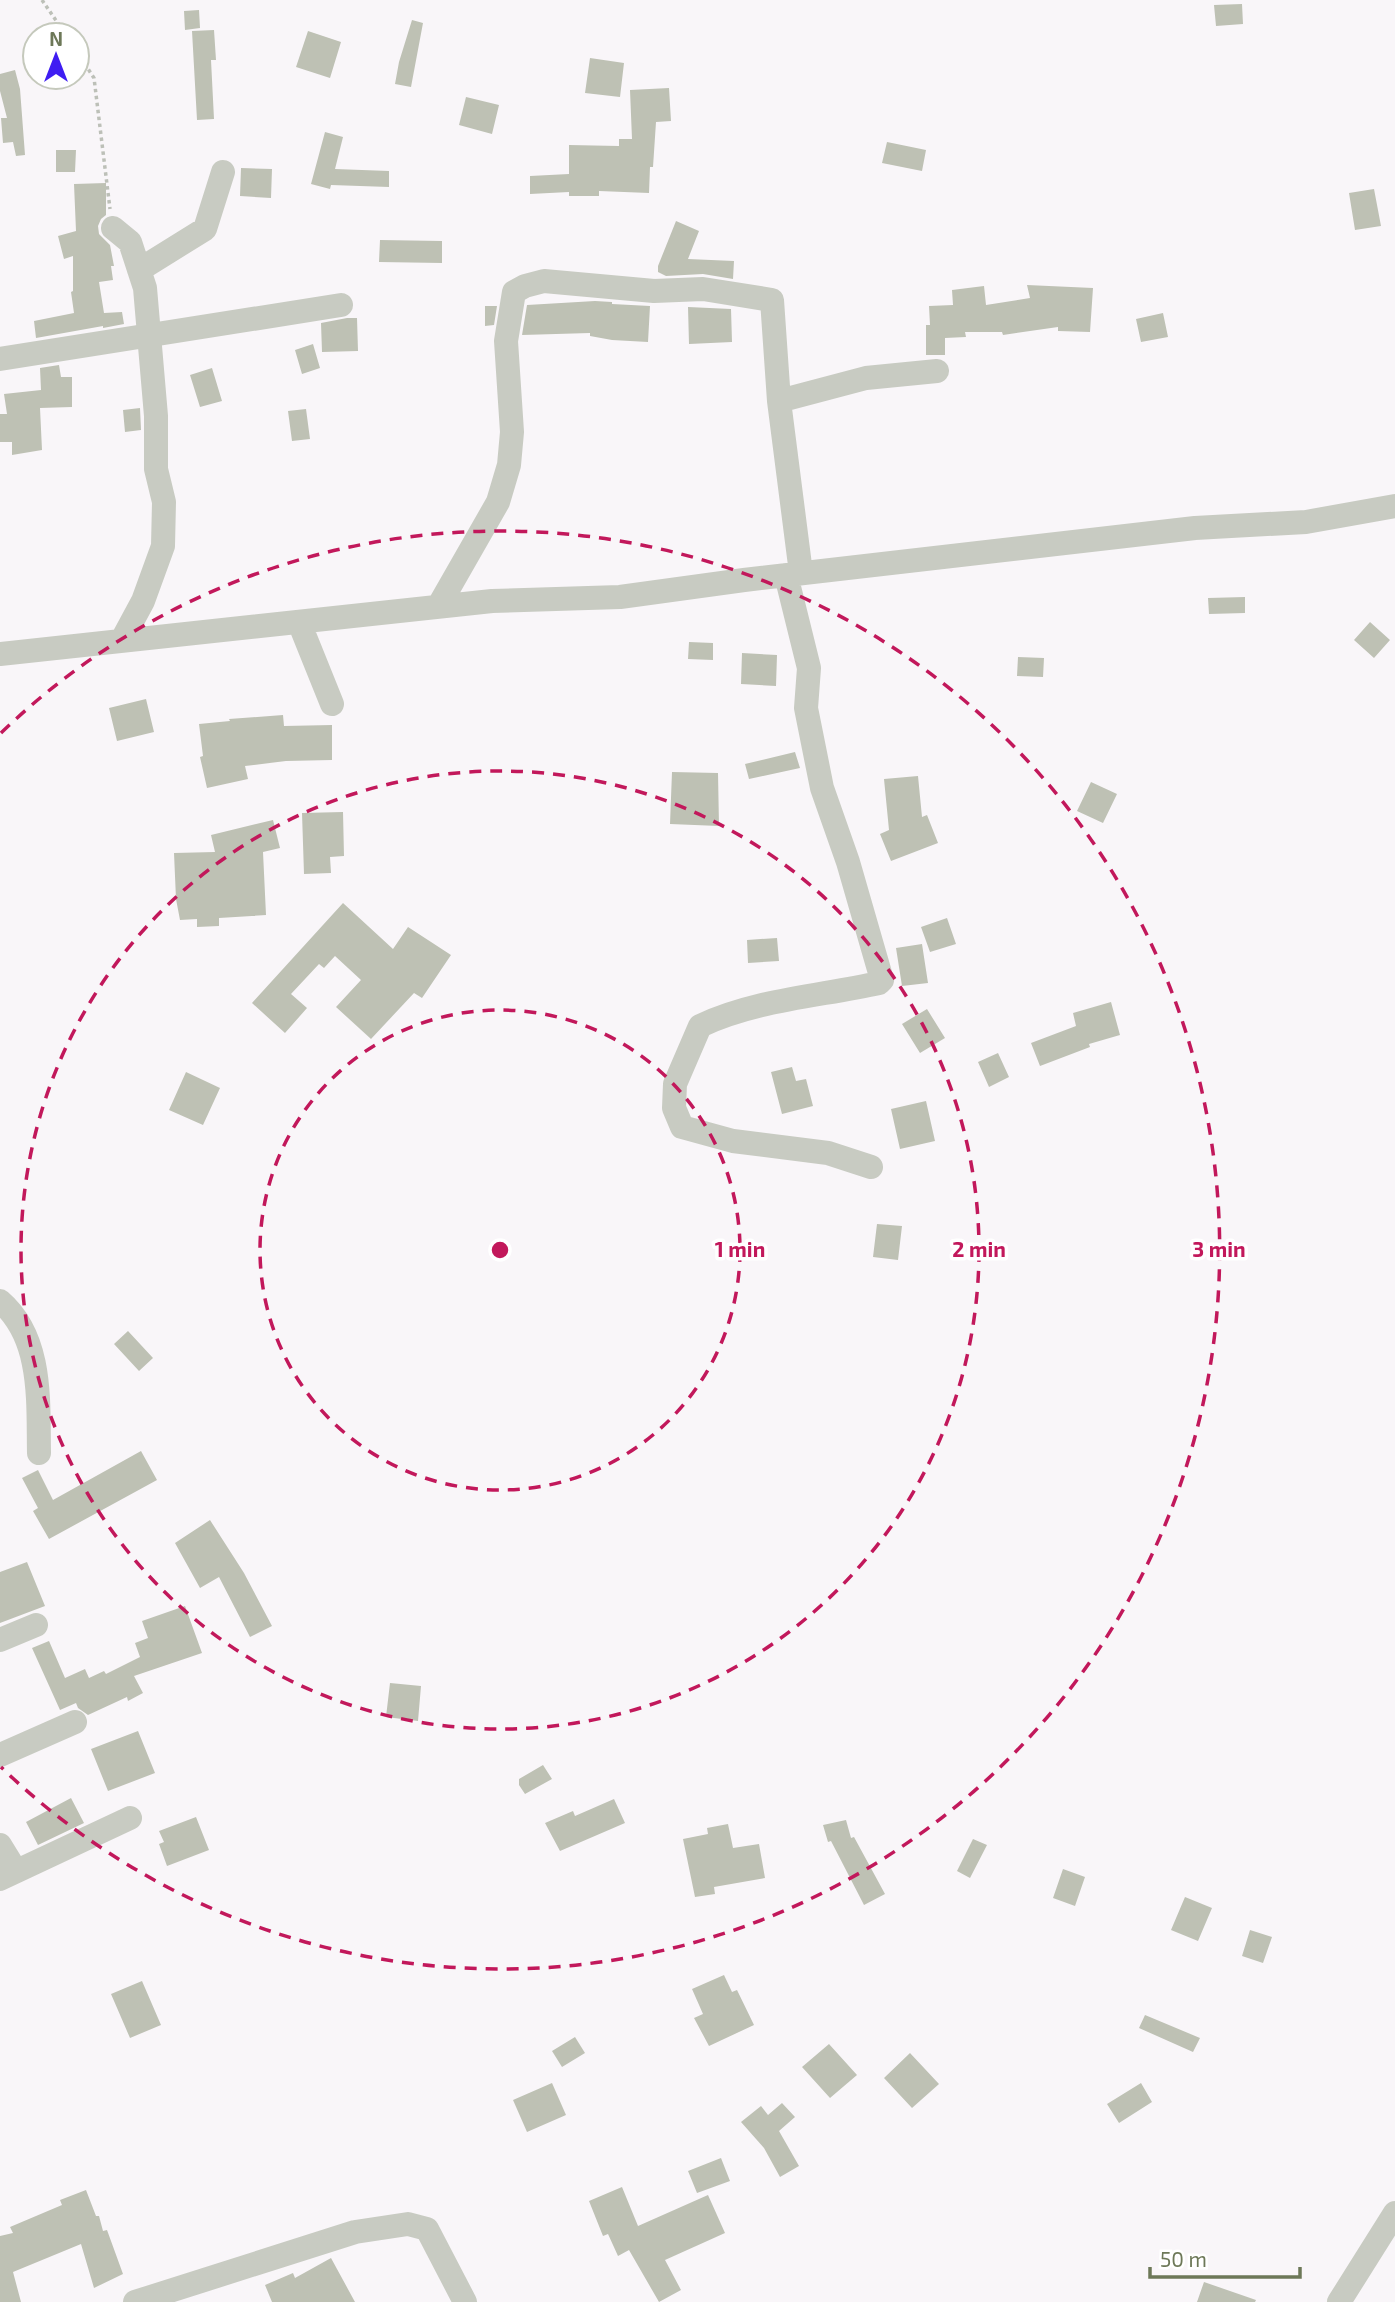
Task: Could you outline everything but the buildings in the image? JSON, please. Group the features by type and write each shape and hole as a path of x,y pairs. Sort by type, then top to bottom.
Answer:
{"street":[{"path":"139,270 205,229 223,172"},
{"path":"113,228 130,242 145,288 156,416 156,469 164,502 163,546 143,601 122,640"},
{"path":"438,607 498,502 509,465 512,432 506,341 514,292 544,281 654,291 703,289 772,300 793,574 809,668 806,708 822,788 848,862 881,980 878,983 731,1014 700,1026 675,1084 674,1108 682,1127 733,1141 828,1153 870,1167"},
{"path":"0,359 341,305"},
{"path":"779,401 866,378 937,371"},
{"path":"0,654 492,601 620,597 793,574 1195,528 1306,522 1395,506"},
{"path":"299,622 332,704"},
{"path":"0,1301 14,1314 21,1326 37,1380 39,1453"},
{"path":"0,1640 36,1625"},
{"path":"0,1755 75,1721"},
{"path":"0,1845 8,1875 130,1818"},
{"path":"1339,2302 1395,2213"},
{"path":"135,2302 355,2232 408,2224 427,2229 465,2302"}],"path":[{"path":"42,0 56,21"},
{"path":"91,73 94,78 113,228"}]}
